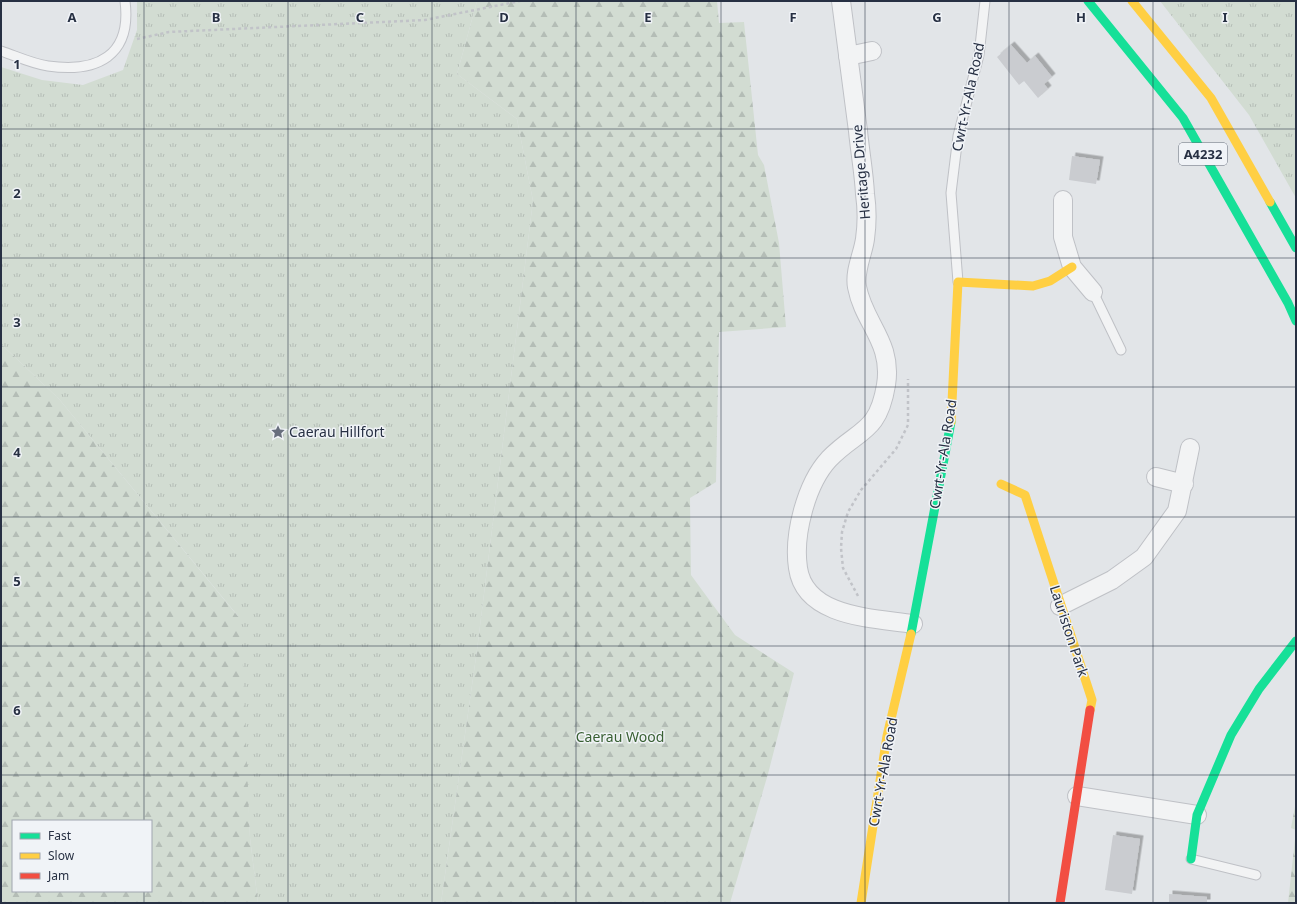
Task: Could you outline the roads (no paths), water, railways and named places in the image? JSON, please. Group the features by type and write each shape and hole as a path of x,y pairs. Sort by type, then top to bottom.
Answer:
{"street":[{"name":"Heritage Drive","path":"841,1 866,195 865,239 858,269 857,285 861,300 882,344 887,361 886,384 882,406 866,431 828,460 808,492 798,538 798,569 807,591 815,600 834,610 913,624"},
{"name":"A4232","path":"1088,1 1183,118 1288,303 1296,322"},
{"name":"A4232","path":"1132,1 1211,98 1296,248"},
{"path":"848,56 872,51"},
{"path":"1063,200 1063,237 1072,267 1093,292"},
{"path":"958,282 1033,286 1050,281 1072,267"},
{"name":"Cwrt-Yr-Ala Road","path":"860,903 887,736 913,624 952,419 958,282"},
{"path":"1060,606 1112,580 1144,557 1177,512 1184,484 1190,448"},
{"path":"1156,477 1184,484"},
{"name":"Lauriston Park","path":"1001,484 1025,495 1060,606 1092,700 1060,903"},
{"path":"1191,859 1196,815 1231,735 1259,689 1296,642"},
{"path":"1078,796 1196,815"}],"lane":[{"path":"1,51 47,66 87,67 111,56 122,42 126,8 125,1"},
{"name":"Cwrt-Yr-Ala Road","path":"958,282 951,193 958,136 979,55 985,1"},
{"path":"1093,292 1121,350"},
{"path":"1191,859 1234,871 1256,875"}],"place":[{"name":"Caerau Hillfort","path":"278,432"}],"park label":[{"name":"Caerau Wood","path":"620,737"}]}
